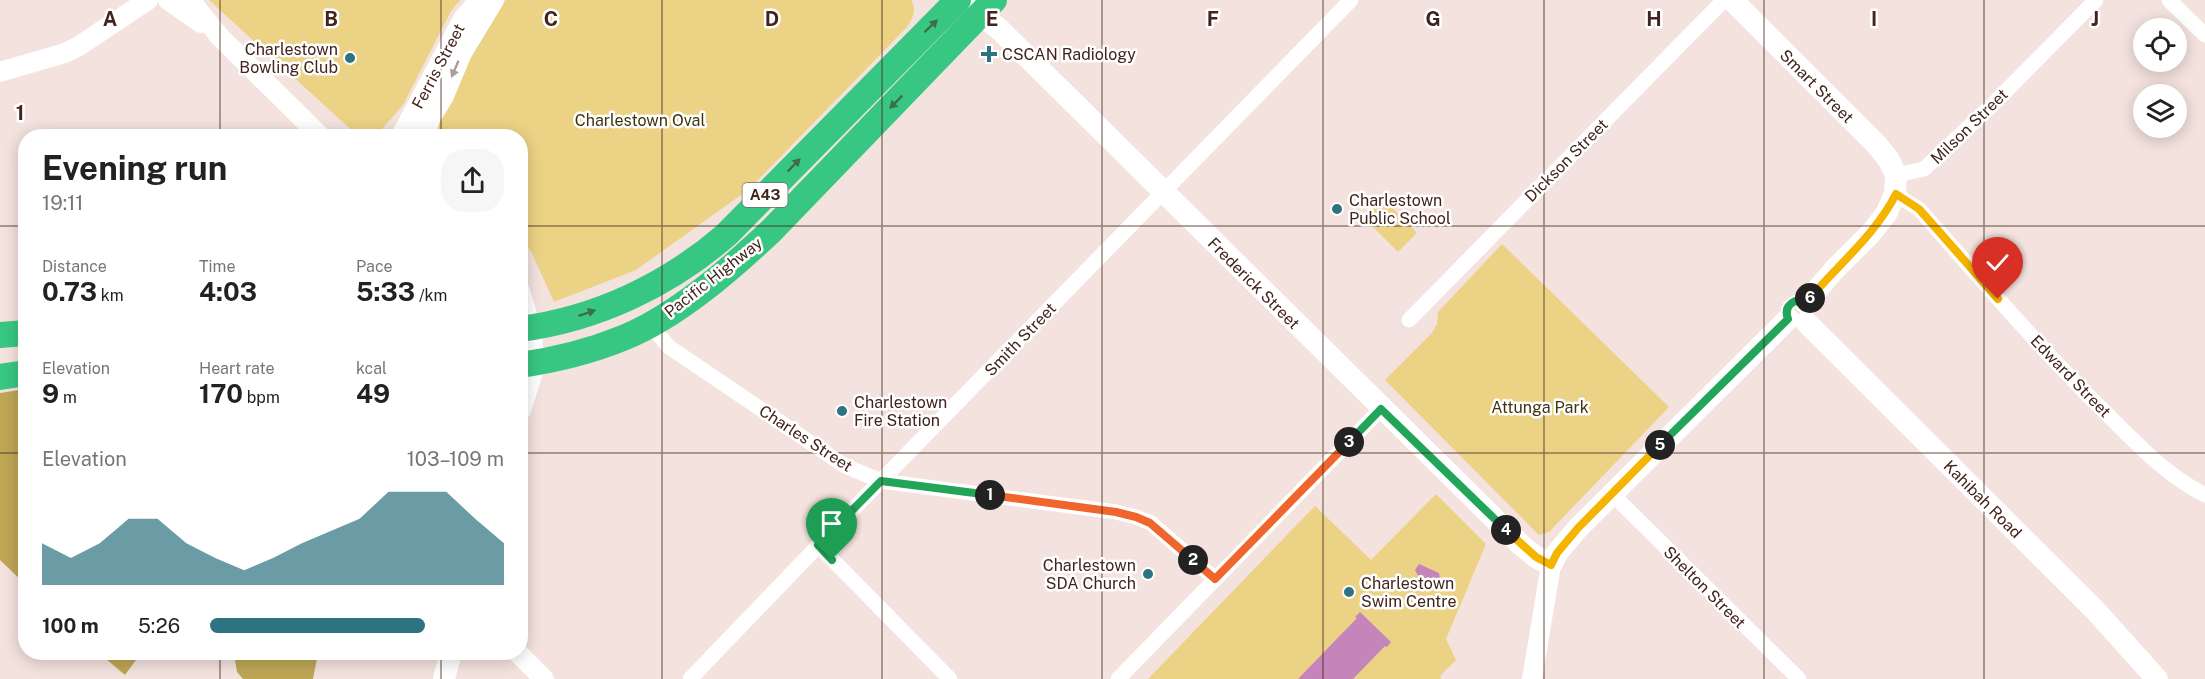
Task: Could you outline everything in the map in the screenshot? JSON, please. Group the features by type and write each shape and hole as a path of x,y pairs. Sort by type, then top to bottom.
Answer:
{"highway":[{"name":"Pacific Highway","path":"528,328 566,321 624,300 678,272 706,252 726,235 958,0"},
{"name":"Pacific Highway","path":"528,364 623,338 650,325 708,285 757,244 988,7"},
{"path":"0,335 18,334"},
{"path":"0,377 18,374"}],"main road":[{"name":"Frederick Street","path":"958,0 988,7 998,28 1381,409 1521,545 1551,565"},
{"name":"Smart Street","path":"1732,0 1876,144 1889,160 1896,184"},
{"path":"1551,565 1557,553 1578,528 1800,314 1834,270 1871,233 1886,213 1896,184"},
{"name":"Kahibah Road","path":"1800,314 2094,609 2157,679"},
{"path":"444,679 449,660"}],"street":[{"path":"100,32 128,0"},
{"path":"0,72 65,53 148,0"},
{"path":"168,0 220,37"},
{"path":"190,0 220,37 313,129"},
{"name":"Ferris Street","path":"405,129 463,19 479,0"},
{"name":"Ferris Street","path":"426,129 444,96 462,53 494,0"},
{"name":"Smith Street","path":"690,679 1351,0"},
{"name":"Dickson Street","path":"1408,320 1724,0"},
{"name":"Milson Street","path":"1896,184 1924,168 1992,105 2096,0"},
{"path":"2169,0 2205,35"},
{"path":"304,120 320,129"},
{"name":"Edward Street","path":"1896,184 2085,393 2156,463 2184,484 2205,495"},
{"name":"Charles Street","path":"650,325 669,347 845,466 881,481 1116,512 1136,517 1150,523 1215,579"},
{"path":"1118,679 1381,409"},
{"name":"Shelton Street","path":"1612,494 1799,679"},
{"path":"818,545 950,679"},
{"path":"1532,679 1551,565"},
{"path":"525,660 544,679"}],"green space":[{"name":"Charlestown Bowling Club","path":"209,0 460,0 451,11 403,105 382,129 350,129"},
{"name":"Charlestown Oval","path":"506,0 911,0 914,11 907,27 748,190 636,270 554,302 528,247 528,129 436,129 486,22"},
{"path":"1384,199 1417,233 1398,252 1364,218"},
{"name":"Attunga Park","path":"1502,244 1669,407 1549,532 1539,535 1385,380 1432,333 1437,324 1438,312"},
{"name":"Charlestown Swim Centre","path":"1436,494 1486,544 1446,639 1456,660 1440,676 1441,679 1148,679 1315,506 1371,560"}],"shaded area":[{"path":"18,390 18,577 0,560 0,393"},
{"path":"1419,564 1439,573 1441,582 1436,588 1429,589 1423,585 1415,570"},
{"path":"1360,612 1391,642 1387,647 1385,646 1353,679 1298,679 1357,618 1355,617"},
{"path":"107,660 136,660 125,675"},
{"path":"235,660 317,660 313,679 243,679 237,672"}],"place":[{"name":"CSCAN Radiology","path":"989,54"},
{"name":"Charlestown Bowling Club","path":"350,58"},
{"name":"Charlestown Public School","path":"1337,209"},
{"name":"Charlestown Fire Station","path":"842,411"},
{"name":"Charlestown SDA Church","path":"1148,574"},
{"name":"Charlestown Swim Centre","path":"1349,592"}],"route":[{"path":"832,560 818,545 881,481 1116,512 1136,517 1150,523 1215,579 1381,409 1521,545 1551,565 1557,553 1578,528 1788,319 1786,312 1789,305 1799,300 1806,303 1834,270 1871,233 1886,213 1896,194 1919,209 1998,299"}]}
